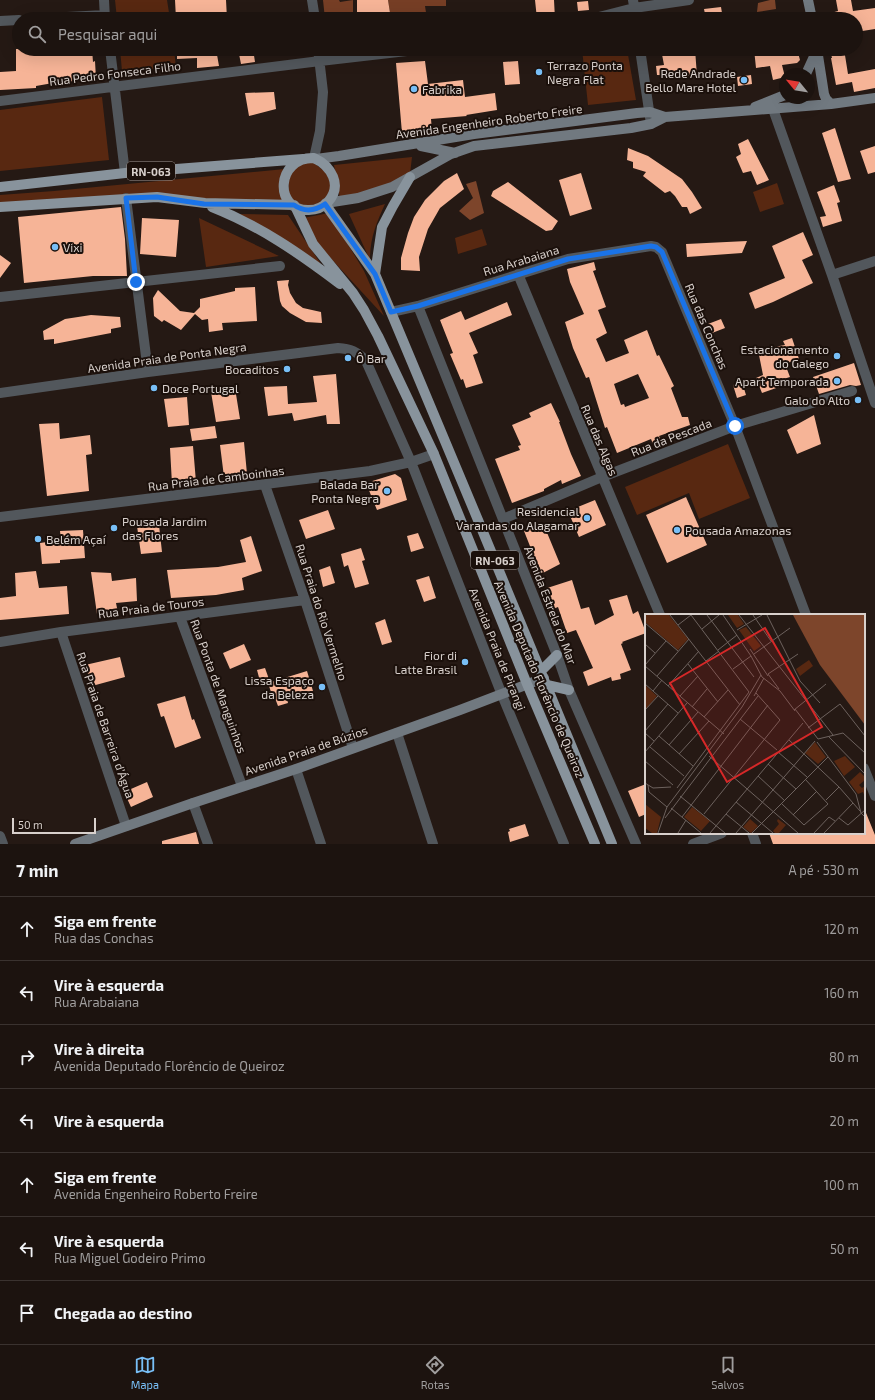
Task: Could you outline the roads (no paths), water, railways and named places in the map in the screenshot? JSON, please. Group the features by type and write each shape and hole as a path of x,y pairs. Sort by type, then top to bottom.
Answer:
{"main road":[{"path":"808,0 811,12"},
{"path":"809,68 814,56"},
{"path":"818,56 824,94 826,99 831,104"},
{"path":"745,111 779,97"},
{"name":"Avenida Engenheiro Roberto Freire","path":"326,204 375,194 392,187 432,164 474,146 631,128 651,124 665,117 831,104 875,98"},
{"name":"Avenida Engenheiro Roberto Freire","path":"315,158 339,156 474,134 650,112 665,117"},
{"path":"409,145 455,153"},
{"path":"315,158 328,167 334,180 334,191 326,204"},
{"name":"RN-063","path":"0,187 125,173 315,158"},
{"name":"RN-063","path":"303,159 287,170 283,185 284,193 294,206 302,210 316,209 326,204"},
{"path":"375,274 382,227 386,217 410,177"},
{"name":"RN-063","path":"0,207 157,197 204,204 294,206"},
{"path":"204,204 238,217 261,229 320,268 353,293"},
{"name":"Avenida Deputado Florêncio de Queiroz","path":"326,204 375,274 612,844"},
{"name":"Avenida Deputado Florêncio de Queiroz","path":"294,206 313,244 353,293 364,310 378,336 434,454 527,684 595,844"},
{"path":"557,655 544,678 569,690"},
{"name":"Avenida Praia de Búzios","path":"75,844 194,802 296,769 544,678"}],"street":[{"path":"104,0 105,12"},
{"path":"312,0 314,12"},
{"path":"611,12 633,4 689,0"},
{"path":"0,21 12,20"},
{"path":"111,56 125,173"},
{"path":"315,158 320,131 323,99 319,56"},
{"name":"Rua Pedro Fonseca Filho","path":"0,101 363,56"},
{"path":"641,56 651,124"},
{"path":"773,109 872,386 875,404"},
{"path":"126,198 148,372"},
{"name":"Rua Arabaiana","path":"391,312 418,306 518,274 576,258 651,246 659,249"},
{"name":"Rua das Conchas","path":"659,249 662,252 735,426 806,614"},
{"path":"832,275 875,261"},
{"path":"0,297 280,266"},
{"name":"Rua das Algas","path":"518,274 660,614"},
{"name":"Avenida Estrela do Mar","path":"418,306 557,655 569,690 636,844"},
{"name":"Avenida Praia de Ponta Negra","path":"0,393 148,372 338,348"},
{"name":"Avenida Praia de Pirangi","path":"338,348 350,349 359,353 366,361 411,462 502,694 564,844"},
{"name":"Rua da Pescada","path":"503,519 602,477 735,426 852,391"},
{"name":"Rua Praia de Camboinhas","path":"0,517 370,471 411,462 434,454"},
{"name":"Rua Praia do Rio Vermelho","path":"265,485 305,600 353,748"},
{"name":"Rua Praia de Touros","path":"0,642 61,632 305,600"},
{"name":"Rua Ponta de Manguinhos","path":"180,617 242,786"},
{"name":"Rua Praia de Barreira d'Água","path":"61,632 126,826"},
{"path":"397,733 433,844"},
{"path":"296,769 321,844"},
{"path":"868,774 875,796"},
{"path":"194,802 208,844"},
{"path":"693,844 719,834"},
{"path":"752,834 756,844"},
{"path":"0,836 3,844"}],"place":[{"name":"Terrazo Ponta Negra Flat","path":"539,72"},
{"name":"Rede Andrade Bello Mare Hotel","path":"744,80"},
{"name":"Fabrika","path":"414,89"},
{"name":"Vixi","path":"55,247"},
{"name":"Estacionamento do Galego","path":"837,356"},
{"name":"Ô Bar","path":"348,358"},
{"name":"Bocaditos","path":"287,369"},
{"name":"Apart Temporada","path":"837,381"},
{"name":"Doce Portugal","path":"154,388"},
{"name":"Galo do Alto","path":"858,400"},
{"name":"Balada Bar Ponta Negra","path":"387,491"},
{"name":"Residencial Varandas do Alagamar","path":"587,518"},
{"name":"Pousada Jardim das Flores","path":"114,528"},
{"name":"Pousada Amazonas","path":"677,530"},
{"name":"Belém Açaí","path":"38,539"},
{"name":"Fior di Latte Brasil","path":"465,662"},
{"name":"Lissa Espaço da Beleza","path":"322,687"}]}
